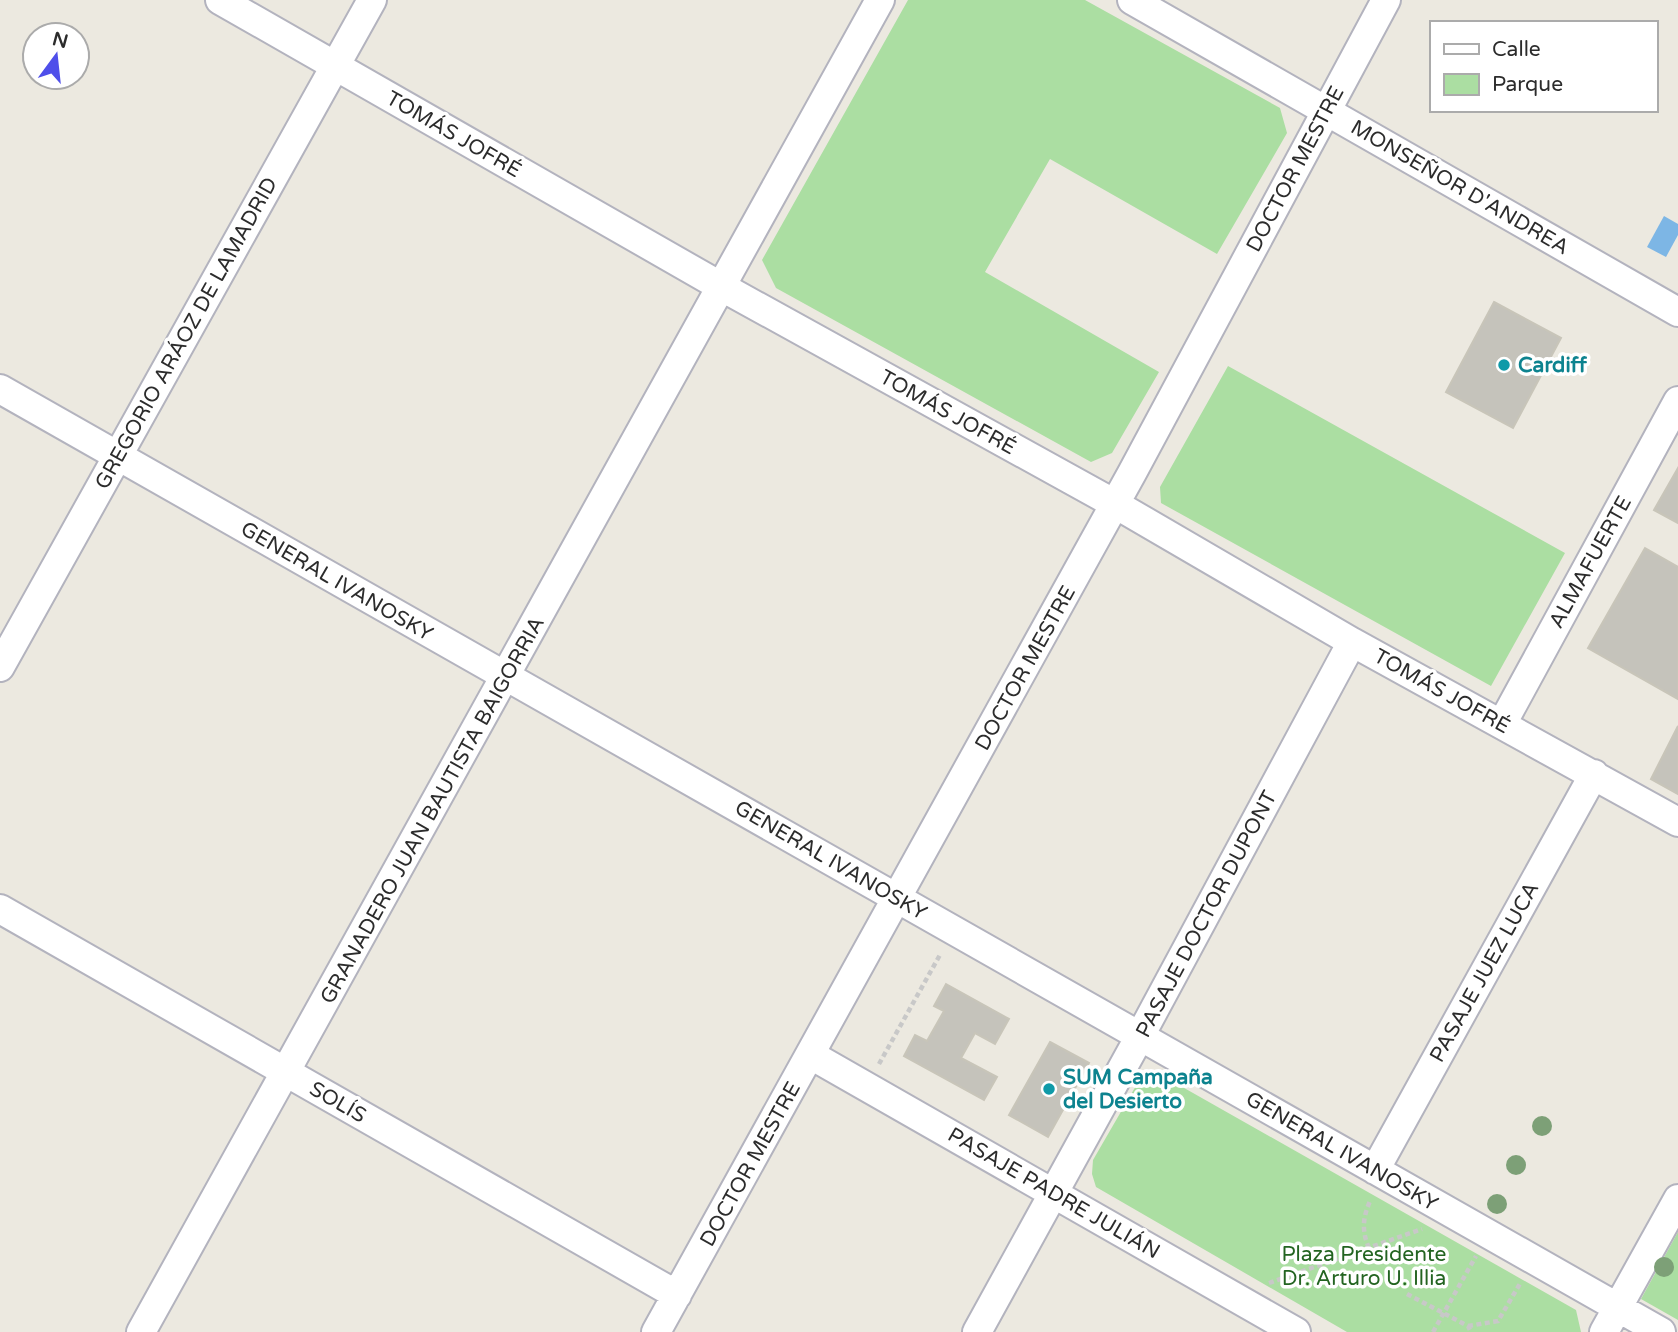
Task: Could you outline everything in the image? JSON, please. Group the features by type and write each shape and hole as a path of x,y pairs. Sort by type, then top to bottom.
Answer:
{"street":[{"name":"TOMÁS JOFRÉ","path":"220,0 722,287 1115,503 1352,642 1678,822"},
{"name":"GREGORIO ARÁOZ DE LAMADRID","path":"0,667 372,0"},
{"name":"GRANADERO JUAN BAUTISTA BAIGORRIA","path":"141,1332 880,0"},
{"name":"MONSEÑOR D'ANDREA","path":"1132,0 1678,312"},
{"name":"DOCTOR MESTRE","path":"656,1332 898,899 1386,0"},
{"name":"GENERAL IVANOSKY","path":"0,389 1140,1036 1374,1182 1661,1332"},
{"name":"ALMAFUERTE","path":"1502,724 1678,401"},
{"name":"PASAJE DOCTOR DUPONT","path":"977,1332 1352,642"},
{"name":"PASAJE JUEZ LUCA","path":"1374,1182 1594,774"},
{"name":"SOLÍS","path":"0,909 677,1295"},
{"name":"PASAJE PADRE JULIÁN","path":"811,1055 1054,1192 1288,1330"},
{"path":"1604,1332 1678,1199"}],"path":[{"path":"879,1065 942,952"},
{"path":"1369,1248 1363,1234 1364,1213 1374,1182"},
{"path":"1265,1285 1429,1227"},
{"path":"1433,1332 1477,1254"},
{"path":"1406,1294 1468,1325 1498,1321 1522,1280"},
{"path":"1468,1325 1471,1332"}],"green space":[{"path":"908,0 1085,0 1280,108 1287,133 1217,254 1050,159 985,272 1159,372 1112,453 1091,462 776,288 762,260"},
{"path":"1228,366 1565,553 1491,686 1161,503 1160,487"},
{"name":"Plaza Presidente Dr. Arturo U. Illia","path":"1163,1076 1576,1310 1581,1332 1347,1332 1096,1187 1092,1174 1093,1160 1137,1084 1148,1078"},
{"path":"1678,1232 1678,1320 1641,1299"}],"water":[{"path":"1664,216 1678,224 1678,235 1666,257 1647,247"}],"building":[{"name":"Cardiff","path":"1494,302 1561,338 1513,428 1446,392"},
{"path":"1678,468 1678,523 1654,510"},
{"path":"1645,548 1678,567 1678,699 1588,648"},
{"path":"1678,726 1678,794 1651,779"},
{"path":"946,984 1009,1019 995,1044 975,1033 961,1058 997,1077 984,1100 904,1056 915,1035 927,1041 944,1011 934,1006"},
{"name":"SUM Campaña del Desierto","path":"1050,1042 1089,1063 1048,1137 1009,1115"}],"place":[{"name":"Cardiff","path":"1504,365"},
{"name":"SUM Campaña del Desierto","path":"1049,1089"}]}
